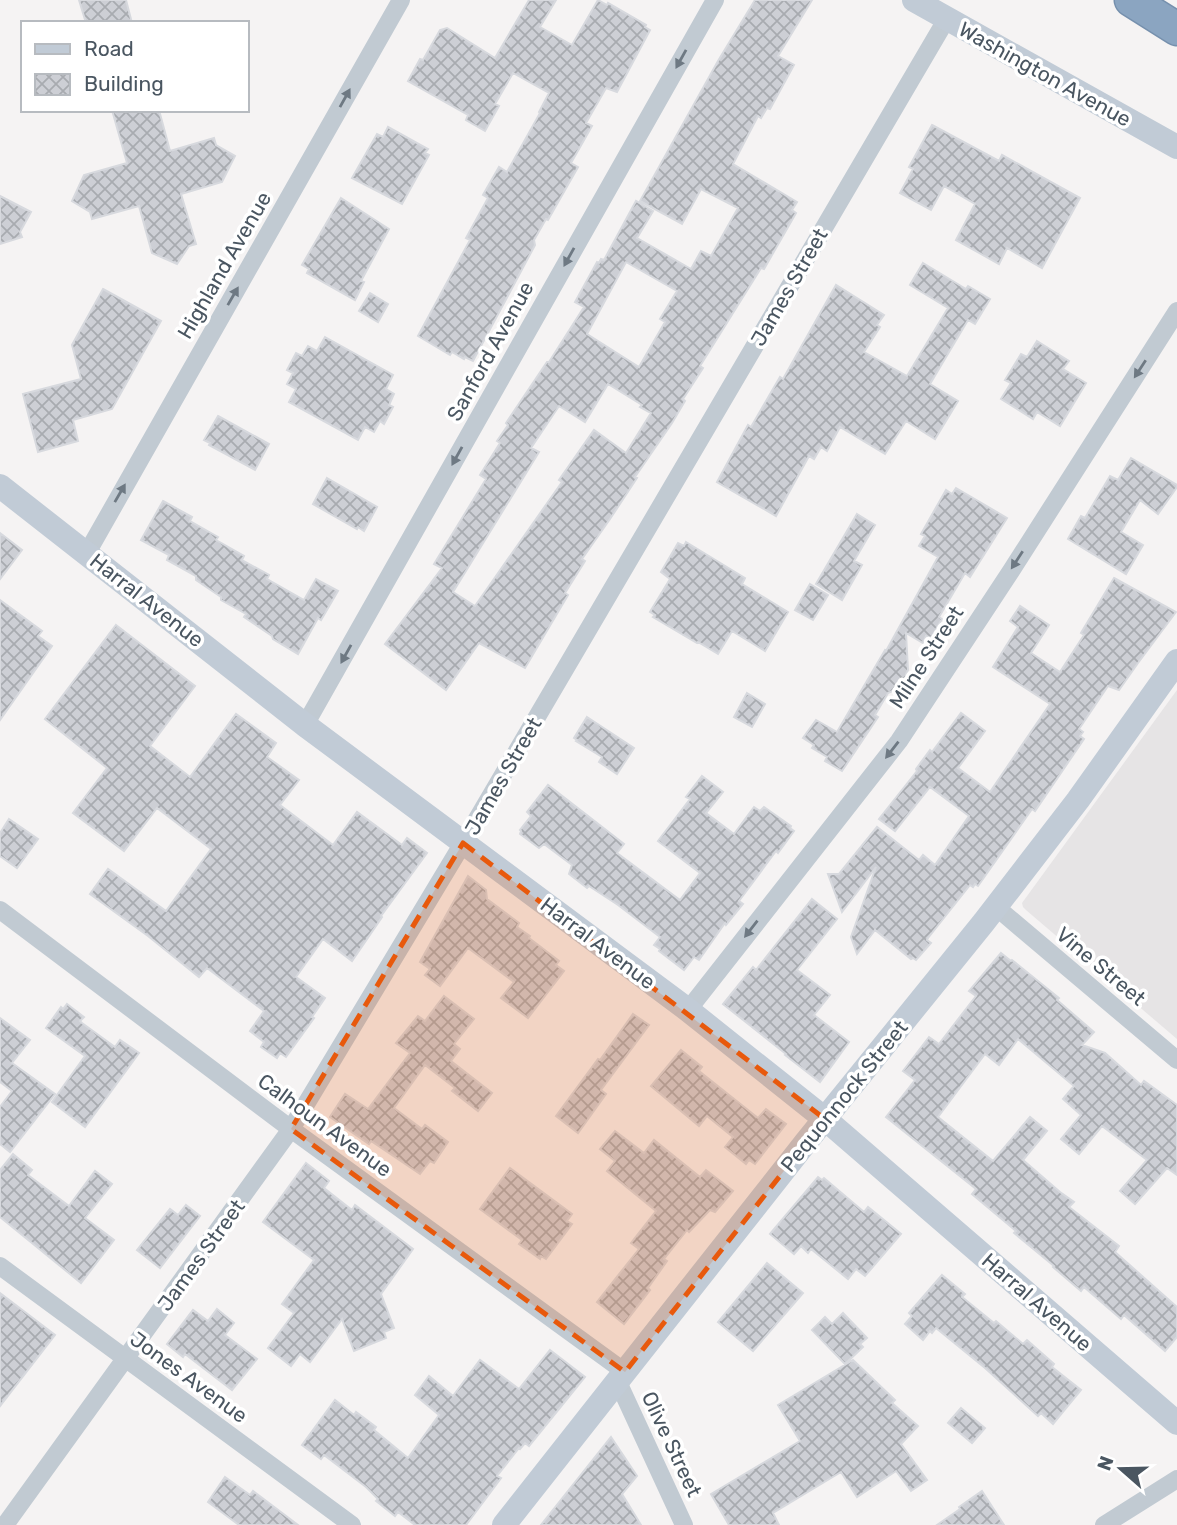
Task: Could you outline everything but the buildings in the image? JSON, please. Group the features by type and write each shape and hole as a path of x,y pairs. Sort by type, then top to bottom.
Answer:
{"highway":[{"path":"1131,0 1177,29"}],"street":[{"name":"Highland Avenue","path":"87,553 401,0"},
{"name":"Sanford Avenue","path":"305,725 715,0"},
{"name":"Washington Avenue","path":"914,0 953,10 1177,147"},
{"name":"James Street","path":"5,1525 291,1129 463,843 953,10"},
{"name":"Milne Street","path":"688,1010 899,741 1177,311"},
{"name":"Harral Avenue","path":"0,486 305,725 688,1010 825,1119 1177,1423"},
{"name":"Pequonnock Street","path":"504,1525 996,907 1078,800 1177,661"},
{"name":"Vine Street","path":"996,907 1177,1060"},
{"name":"Calhoun Avenue","path":"0,910 621,1377"},
{"name":"Jones Avenue","path":"0,1266 352,1525"},
{"name":"Olive Street","path":"621,1377 684,1525"},
{"path":"1104,1525 1177,1479"}],"highlighted area":[{"path":"463,843 825,1119 625,1372 291,1129"}],"shaded area":[{"path":"1177,690 1177,1039 1026,910 1022,903"}]}
